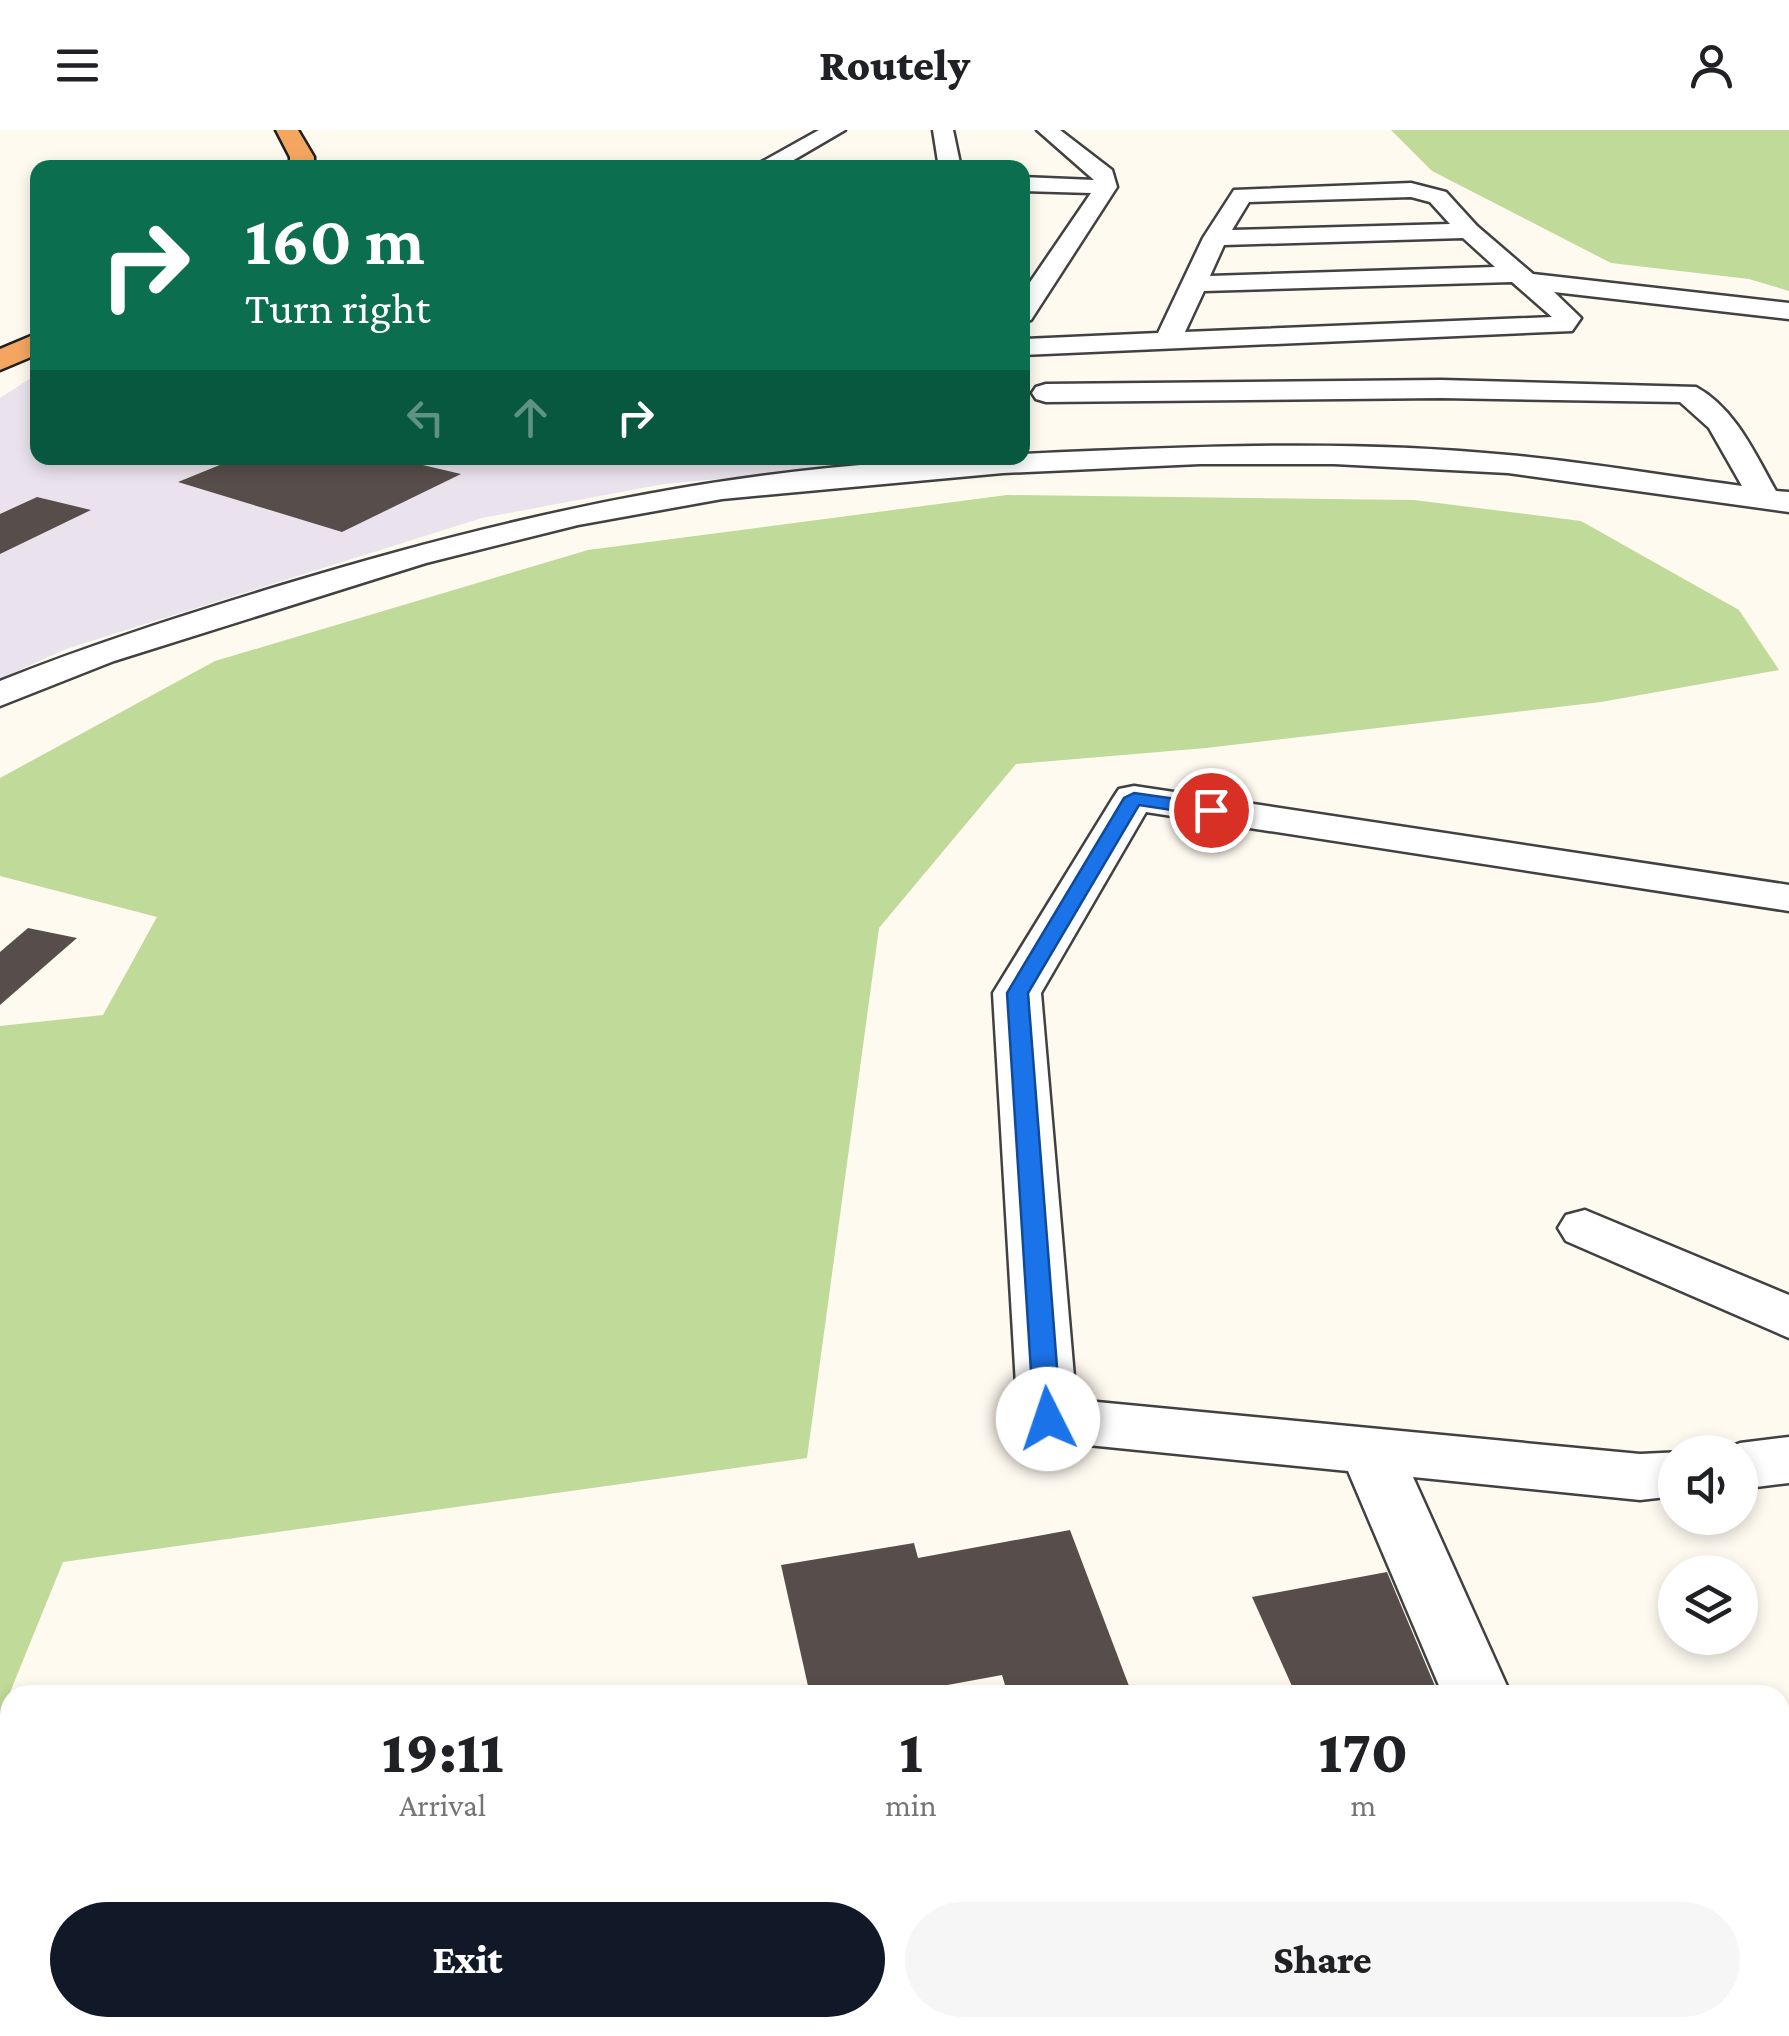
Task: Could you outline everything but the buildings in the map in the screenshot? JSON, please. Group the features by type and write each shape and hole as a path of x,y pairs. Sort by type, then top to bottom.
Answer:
{"highway":[{"path":"287,130 302,160"},
{"path":"0,361 30,346"},
{"path":"0,375 30,360"}],"street":[{"path":"777,160 835,130"},
{"path":"943,130 949,160"},
{"path":"1030,302 1106,187 1104,175 1047,130"},
{"path":"1325,173 1346,192"},
{"path":"1030,184 1106,187"},
{"path":"1030,345 1168,340 1413,331 1563,325 1568,318 1469,231 1438,197 1412,190 1242,195 1216,238 1168,340"},
{"path":"1216,238 1469,231"},
{"path":"1194,284 1522,278 1789,311"},
{"path":"1366,279 1413,331"},
{"path":"1030,358 1076,460"},
{"path":"1046,393 1686,393 1700,398 1759,464 1777,501"},
{"path":"1030,464 1334,454 1508,464 1777,501"},
{"path":"0,695 100,653 414,556 577,516 722,489 1015,465"},
{"path":"1658,1475 1640,1477 1048,1419 1018,993 1134,798 1789,898"},
{"path":"1585,1228 1789,1318"},
{"path":"1370,1450 1473,1685"},
{"path":"1758,1464 1789,1460"}],"shaded area":[{"path":"30,379 30,465 877,465 664,484 482,518 66,649 0,679 0,398"}],"green space":[{"path":"1391,130 1789,130 1789,291 1749,279 1611,263 1432,171"},
{"path":"1007,495 1414,500 1581,521 1739,610 1779,670 1601,702 1206,748 1016,764 879,928 807,1458 63,1562 13,1685 0,1685 0,1026 103,1015 157,917 0,876 0,778 215,661 588,550"}],"route":[{"path":"1048,1419 1018,993 1134,798 1211,810"}]}
